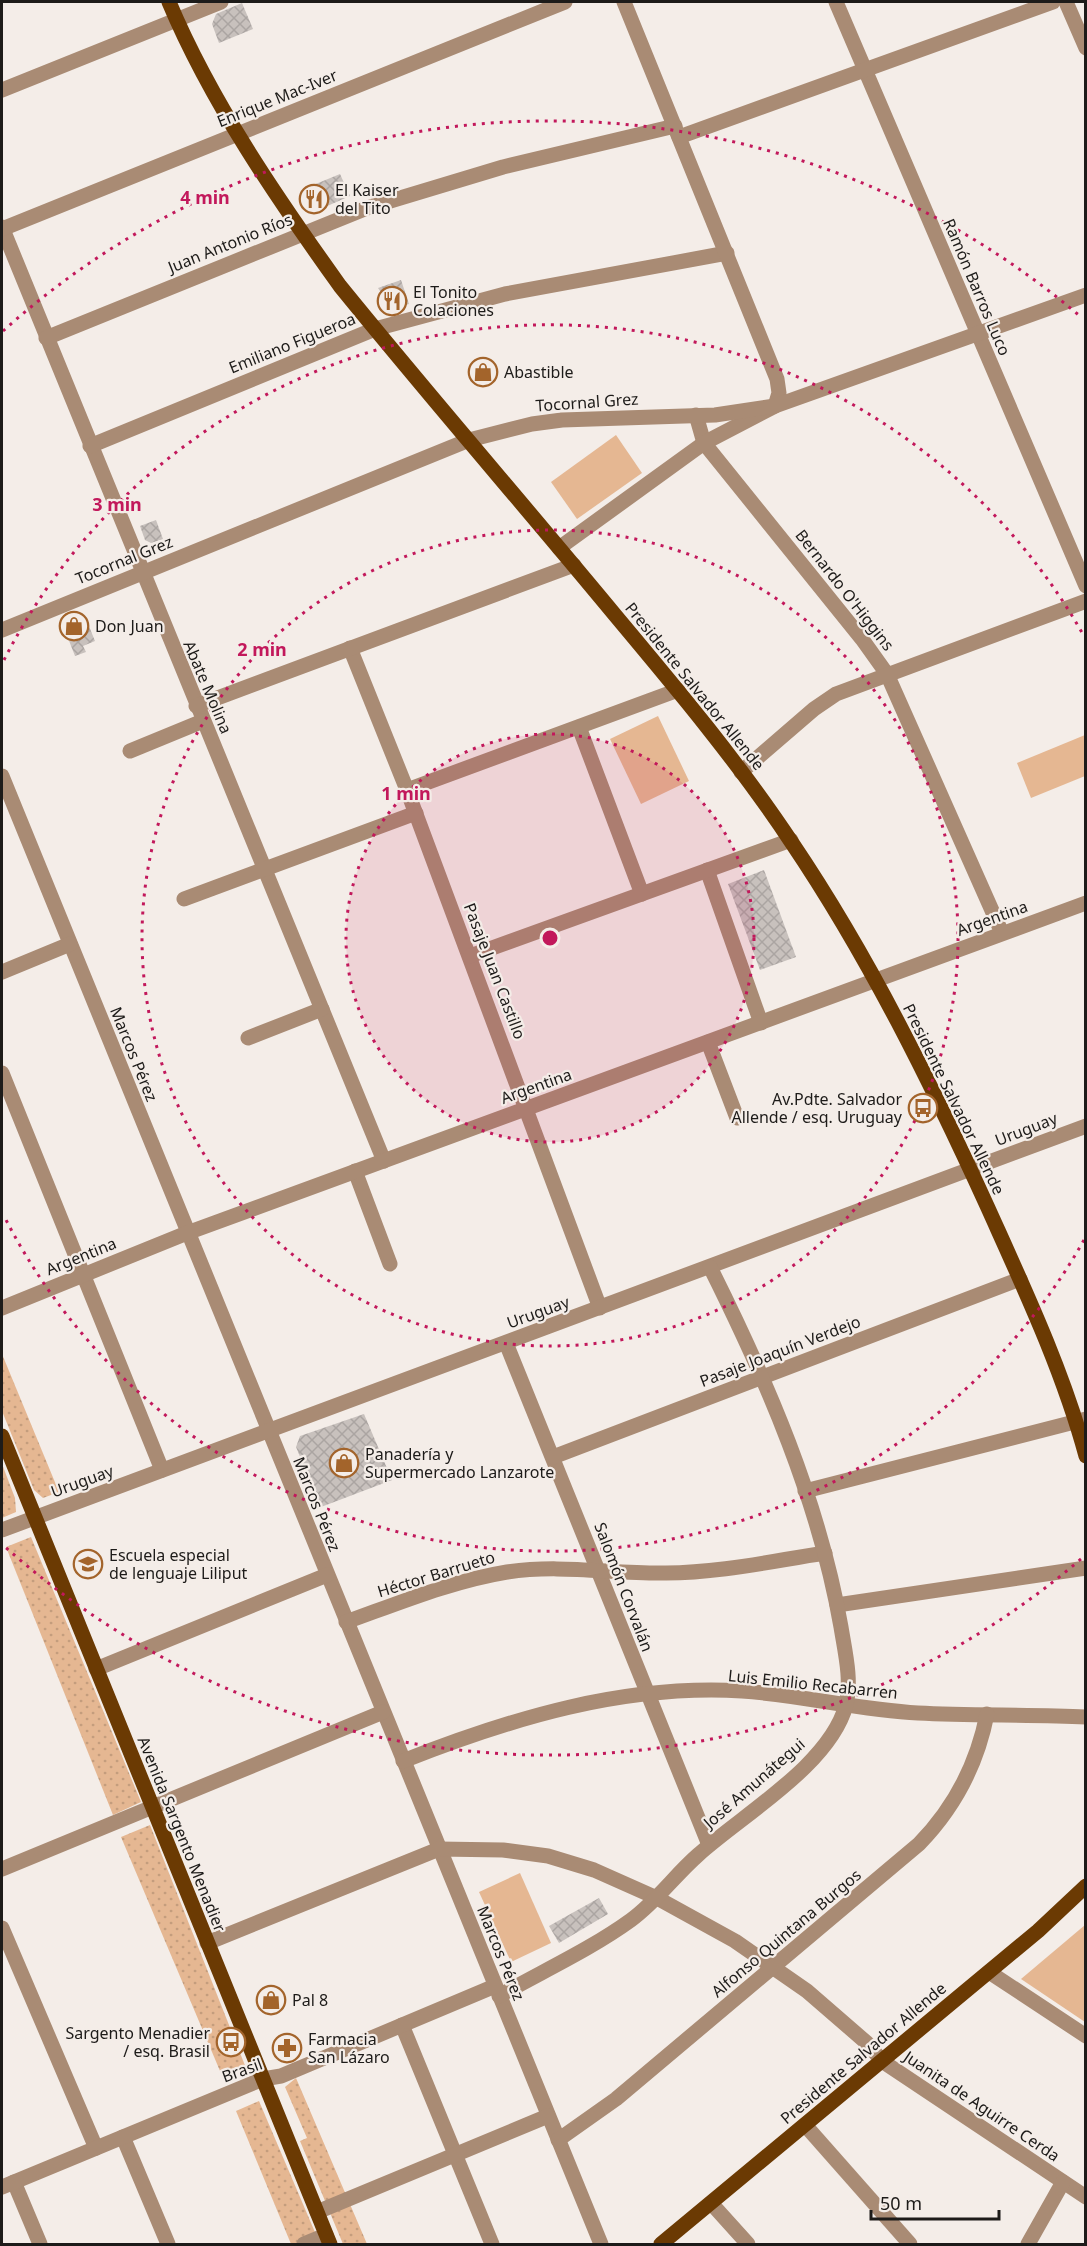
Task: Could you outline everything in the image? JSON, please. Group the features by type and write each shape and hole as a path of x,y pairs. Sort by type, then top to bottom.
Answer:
{"main road":[{"name":"Presidente Salvador Allende","path":"169,2 239,133 302,233 375,329 678,690 790,840 876,980 971,1171 1081,1420 1086,1456"},
{"name":"Avenida Sargento Menadier","path":"2,1436 328,2240"},
{"name":"Presidente Salvador Allende","path":"661,2244 1056,1916 1086,1886"}],"street":[{"path":"2,90 221,2"},
{"name":"Enrique Mac-Iver","path":"2,228 565,2"},
{"path":"559,548 704,442 775,406 779,386 624,2"},
{"name":"Ramón Barros Luco","path":"836,2 1086,586"},
{"name":"Juan Antonio Ríos","path":"46,338 367,208 447,182 572,149 677,132 865,70 1053,2"},
{"path":"1066,2 1086,48"},
{"name":"Abate Molina","path":"2,228 384,1161"},
{"name":"Emiliano Figueroa","path":"90,446 375,329 505,294 726,253"},
{"name":"Tocornal Grez","path":"2,630 469,441 500,431 562,420 735,413 775,406 1086,295"},
{"name":"Bernardo O'Higgins","path":"696,415 704,442 862,639 887,674 1002,933"},
{"path":"196,705 574,565"},
{"path":"741,772 821,703 887,674 1086,602"},
{"name":"Pasaje Juan Castillo","path":"350,648 416,813 600,1308"},
{"path":"407,790 678,690"},
{"path":"130,751 203,721"},
{"path":"579,727 642,894"},
{"name":"Marcos Pérez","path":"2,776 601,2244"},
{"path":"184,899 416,813"},
{"path":"470,956 790,840"},
{"path":"708,870 760,1023"},
{"name":"Argentina","path":"2,1308 187,1233 1086,903"},
{"path":"2,972 70,944"},
{"path":"248,1038 322,1009"},
{"path":"708,1042 737,1118"},
{"path":"2,1073 162,1470"},
{"name":"Uruguay","path":"2,1530 1084,1130"},
{"path":"355,1172 390,1264"},
{"name":"José Amunátegui","path":"497,1991 604,1937 634,1918 709,1845 789,1780 816,1754 836,1729 846,1705 848,1673 837,1605 825,1553 805,1491 762,1377 710,1267"},
{"name":"Pasaje Joaquín Verdejo","path":"553,1458 1020,1279"},
{"name":"Salomón Corvalán","path":"506,1343 709,1845"},
{"path":"805,1491 1081,1420"},
{"name":"Héctor Barrueto","path":"346,1622 439,1589 486,1576 554,1568 645,1573 698,1572 825,1553"},
{"path":"837,1605 1086,1568"},
{"path":"96,1669 327,1575"},
{"name":"Luis Emilio Recabarren","path":"403,1761 521,1718 590,1702 647,1695 739,1691 919,1713 1086,1717"},
{"path":"2,1869 383,1712"},
{"name":"Alfonso Quintana Burgos","path":"558,2140 616,2099 932,1831 957,1796 969,1774 977,1755 987,1714"},
{"path":"207,1943 439,1849"},
{"name":"Juanita de Aguirre Cerda","path":"439,1849 503,1850 548,1856 594,1870 657,1898 735,1941 840,2019 882,2061 1063,2182 1028,2244"},
{"path":"2,1928 96,2148"},
{"path":"989,1972 1086,2036"},
{"name":"Brasil","path":"8,2184 263,2079 281,2076 402,2025 497,1991"},
{"path":"402,2025 492,2244"},
{"path":"317,2212 548,2116"},
{"path":"805,2125 910,2244"},
{"path":"123,2137 168,2244"},
{"path":"1063,2182 1086,2197"},
{"path":"8,2184 40,2244"},
{"path":"711,2203 748,2244"},
{"path":"304,2244 328,2240"}],"shaded area":[{"path":"616,435 642,473 577,519 551,482"},
{"path":"658,716 689,781 641,804 610,739"},
{"path":"1085,735 1085,776 1031,798 1017,763"},
{"path":"2,1354 59,1492 43,1498 34,1490 2,1411"},
{"path":"2,1464 15,1498 16,1512 2,1518"},
{"path":"31,1537 141,1802 113,1815 6,1547"},
{"path":"150,1825 246,2068 223,2078 121,1837"},
{"path":"520,1873 551,1943 511,1962 479,1892"},
{"path":"1085,1925 1085,2022 1021,1979"},
{"path":"296,2078 367,2244 343,2244 300,2141 307,2138 285,2087"},
{"path":"259,2101 320,2244 291,2244 236,2111"}],"building":[{"path":"242,3 253,29 219,43 212,24 216,14"},
{"path":"340,174 350,196 316,211 306,188"},
{"path":"401,280 409,304 392,309 378,288"},
{"name":"Abastible","path":"490,359 497,376 477,385 469,369"},
{"path":"156,520 163,539 151,543 145,540 140,526"},
{"path":"86,619 95,641 83,646 86,652 75,656 64,628"},
{"path":"764,870 796,957 760,970 728,884"},
{"name":"Panadería y Supermercado Lanzarote","path":"364,1414 392,1480 321,1507 296,1447 300,1436"},
{"path":"599,1898 608,1914 559,1943 549,1926"}],"place":[{"name":"El Kaiser del Tito","path":"314,199"},
{"name":"El Tonito Colaciones","path":"392,301"},
{"name":"Abastible","path":"483,372"},
{"name":"Don Juan","path":"74,626"},
{"name":"Av.Pdte. Salvador Allende / esq. Uruguay","path":"923,1108"},
{"name":"Panadería y Supermercado Lanzarote","path":"344,1463"},
{"name":"Escuela especial de lenguaje Liliput","path":"88,1564"},
{"name":"Pal 8","path":"271,2000"},
{"name":"Sargento Menadier / esq. Brasil","path":"231,2042"},
{"name":"Farmacia San Lázaro","path":"287,2048"}]}
